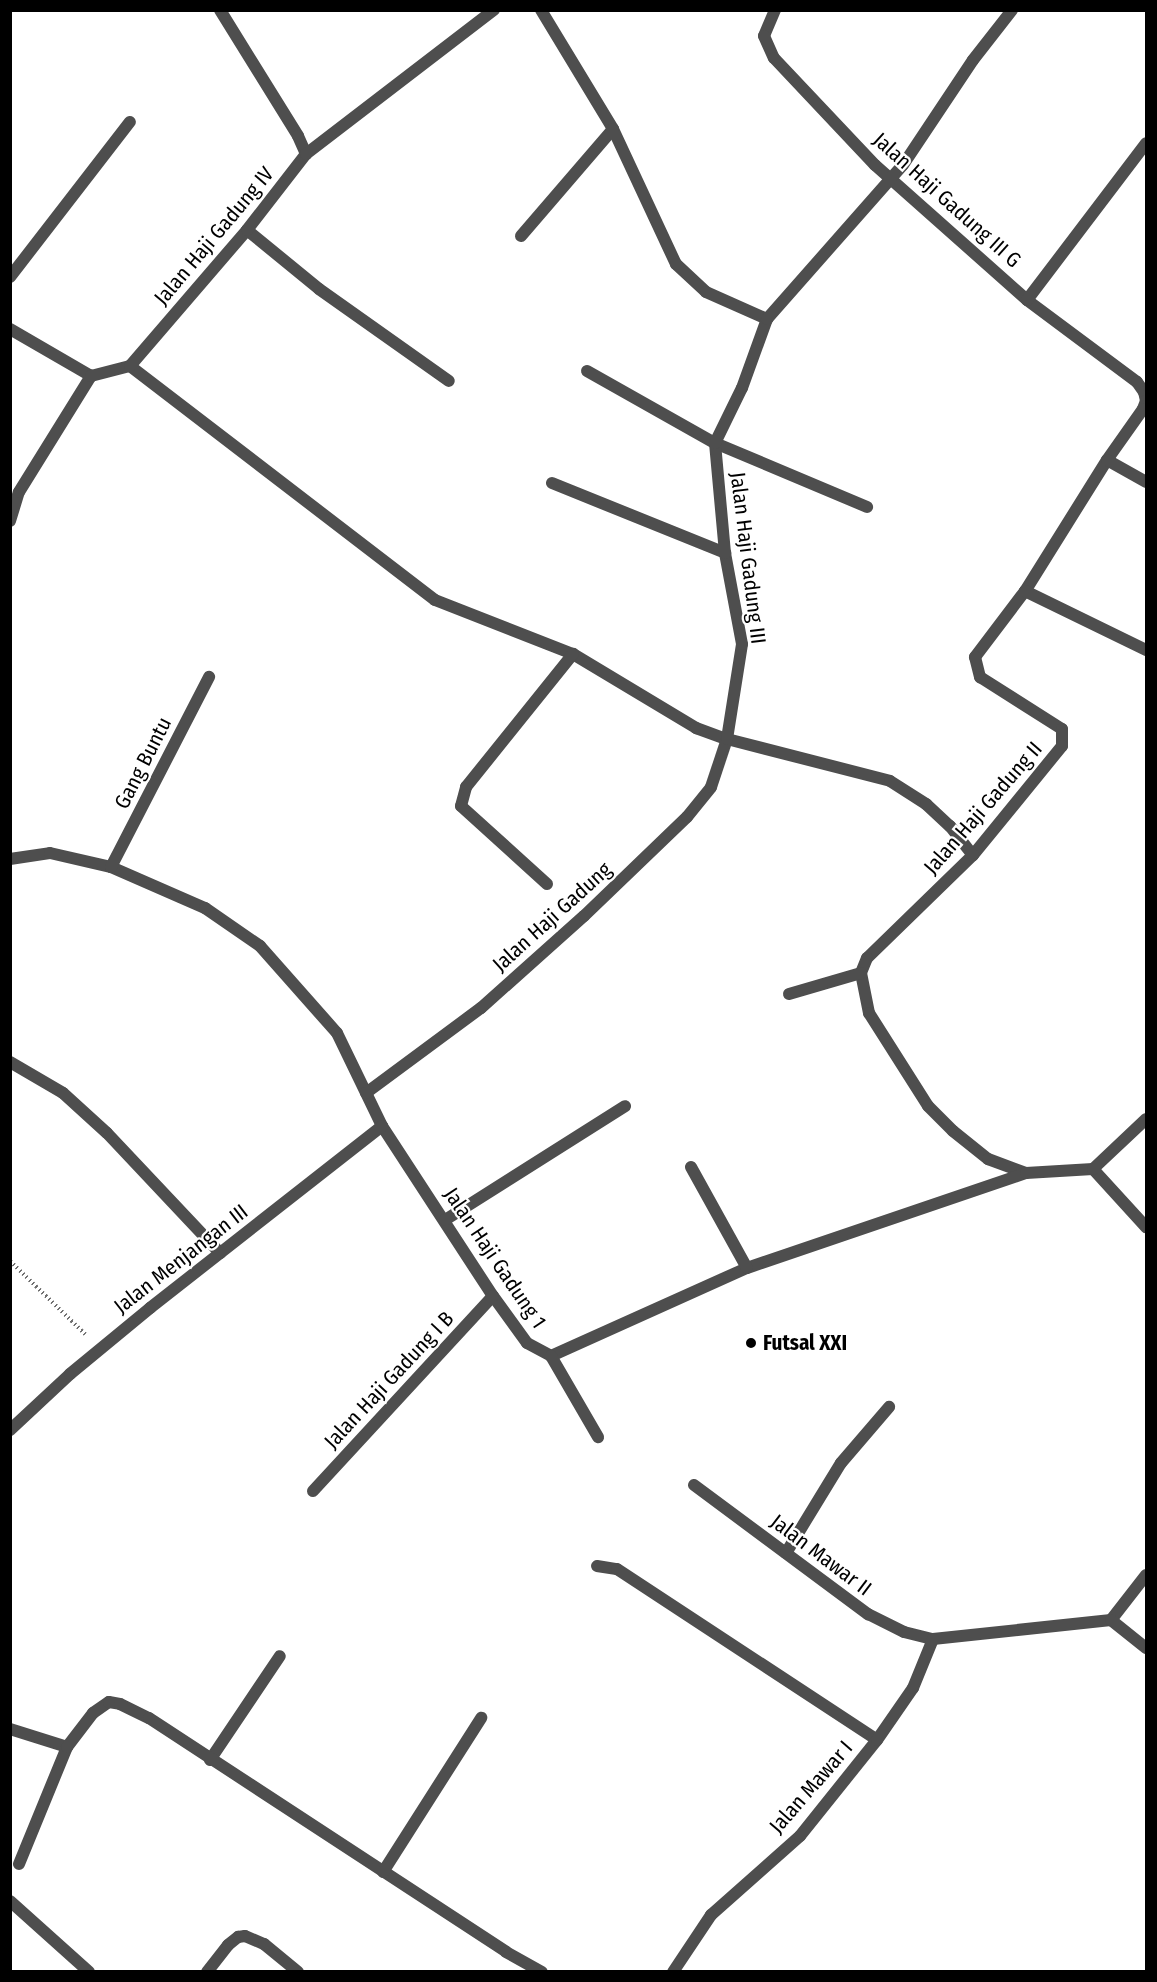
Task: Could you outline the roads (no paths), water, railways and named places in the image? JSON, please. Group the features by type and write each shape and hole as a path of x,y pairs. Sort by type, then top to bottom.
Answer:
{"street":[{"path":"220,10 298,136 306,154"},
{"name":"Jalan Haji Gadung IV","path":"130,366 247,230 306,154 494,10"},
{"path":"542,10 612,129 676,264 706,292 767,319"},
{"name":"Jalan Haji Gadung III G","path":"775,10 764,36 774,58 875,165 1027,300 1137,382 1144,392"},
{"path":"715,443 742,388 767,319 891,179 973,60 1012,10"},
{"path":"10,277 130,122"},
{"path":"521,236 612,129"},
{"path":"1027,300 1146,143"},
{"path":"247,230 319,289 448,381"},
{"path":"10,329 91,376"},
{"path":"10,520 19,492 91,376 130,366 435,600 573,654 696,728 727,739 890,781 926,804 950,826 973,855"},
{"path":"588,371 715,443 867,507"},
{"name":"Jalan Haji Gadung II","path":"861,973 867,958 973,855 1062,746 1062,729 980,677 975,657 1025,591 1107,460 1143,409 1146,401 1144,392"},
{"name":"Jalan Haji Gadung III","path":"715,443 725,553 742,644 727,739"},
{"path":"1107,460 1146,482"},
{"path":"552,483 725,553"},
{"path":"1025,591 1146,650"},
{"path":"547,884 461,806 466,787 573,654"},
{"name":"Gang Buntu","path":"111,867 209,677"},
{"name":"Jalan Haji Gadung","path":"366,1093 481,1008 585,916 681,823 711,787 727,739"},
{"name":"Jalan Haji Gadung 1","path":"10,859 50,853 111,867 206,908 260,946 337,1033 382,1126 493,1296 527,1343 550,1356 747,1268 1026,1173 1093,1169"},
{"path":"789,994 861,973 869,1012 928,1106 953,1131 988,1159 1026,1173"},
{"path":"10,1062 63,1094 107,1133 220,1253"},
{"path":"445,1220 625,1106"},
{"path":"1146,1119 1093,1169 1146,1227"},
{"name":"Jalan Menjangan III","path":"10,1430 100,1349 382,1126"},
{"path":"691,1167 747,1268"},
{"name":"Jalan Haji Gadung I B","path":"314,1491 493,1296"},
{"path":"550,1356 598,1437"},
{"path":"786,1553 841,1463 889,1407"},
{"name":"Jalan Mawar II","path":"694,1485 868,1614 904,1632 933,1639 1111,1620"},
{"path":"597,1566 617,1569 877,1740"},
{"path":"1146,1575 1111,1620 1146,1648"},
{"name":"Jalan Mawar I","path":"673,1971 711,1915 800,1836 877,1740 913,1688 933,1639"},
{"path":"210,1760 280,1656"},
{"path":"19,1864 67,1747 93,1713 109,1702 120,1704 149,1718 506,1952 542,1971"},
{"path":"383,1872 481,1718"},
{"path":"10,1729 67,1747"},
{"path":"10,1901 89,1971"},
{"path":"207,1971 228,1945 245,1936 264,1944 298,1971"}],"place":[{"name":"Futsal XXI","path":"751,1343"}]}
